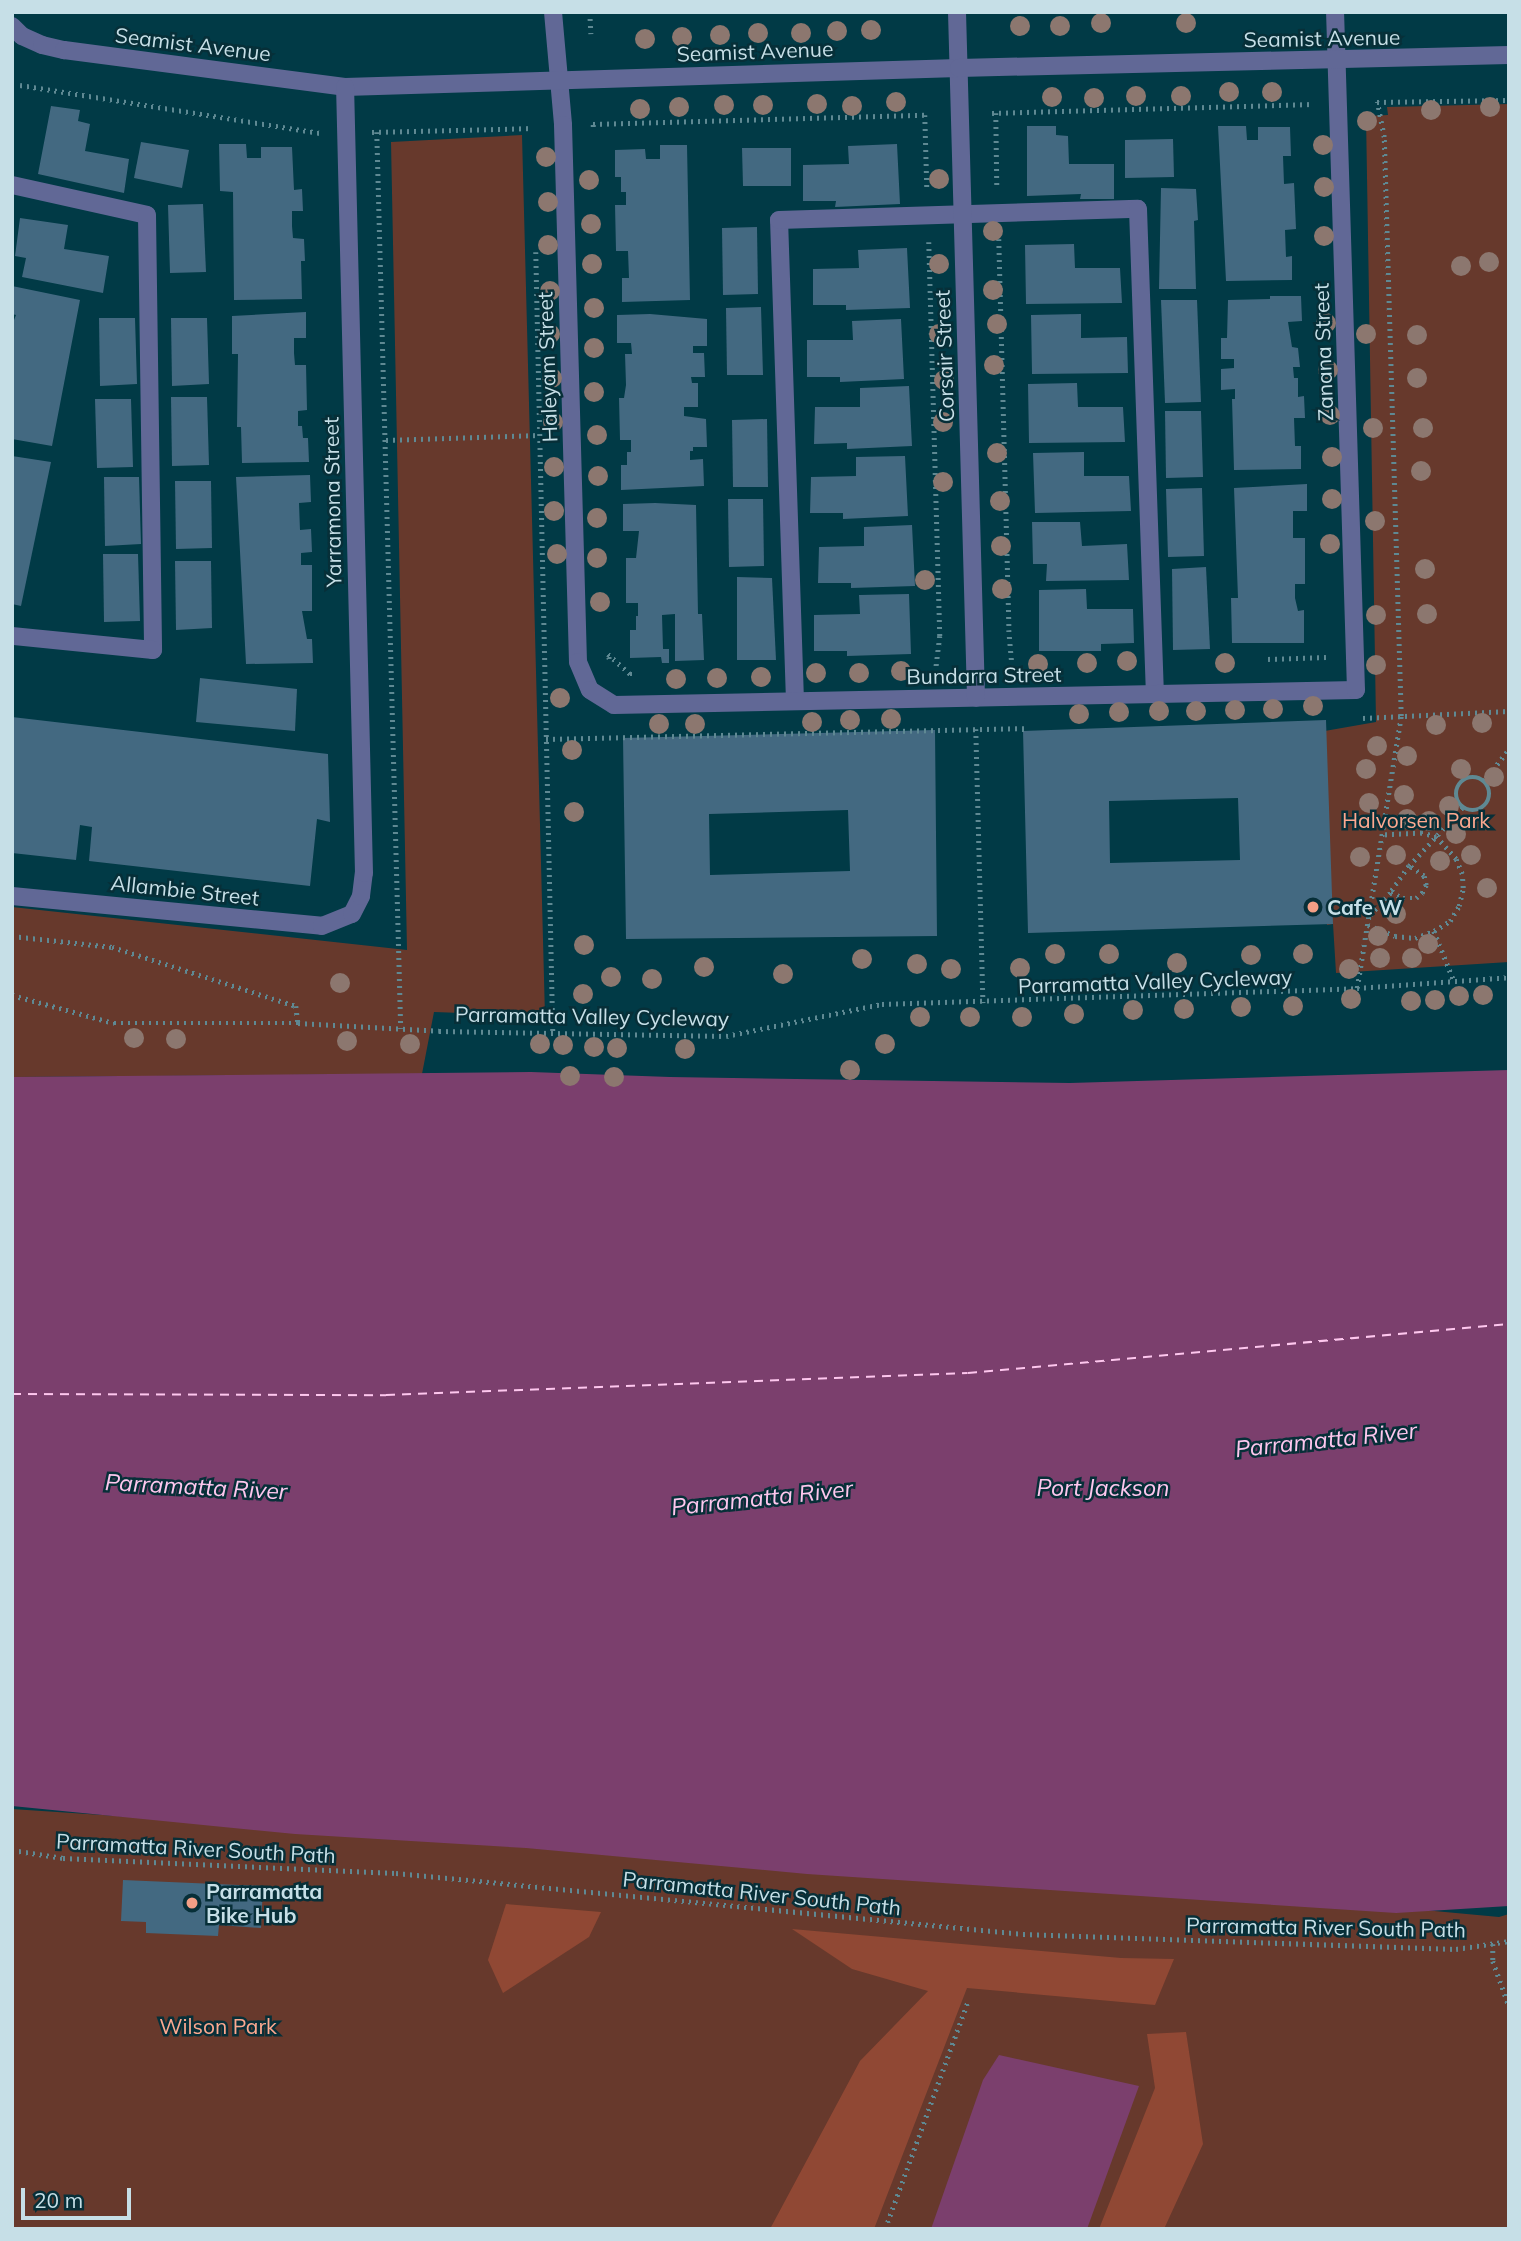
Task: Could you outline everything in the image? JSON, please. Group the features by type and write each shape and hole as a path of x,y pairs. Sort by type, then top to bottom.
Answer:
{"street":[{"name":"Haleyam Street","path":"553,12 561,79 578,662 590,690 614,705"},
{"name":"Corsair Street","path":"957,12 976,698"},
{"name":"Zanana Street","path":"1335,12 1356,690"},
{"name":"Seamist Avenue","path":"12,26 22,36 64,50 345,87 959,68 1509,55"},
{"name":"Yarramona Street","path":"345,87 364,873 360,896 352,914"},
{"path":"12,185 147,215 153,650 12,636"},
{"path":"795,701 779,220 1138,209 1155,694"},
{"name":"Bundarra Street","path":"614,705 1356,690"},
{"name":"Allambie Street","path":"12,896 322,926 352,914"}],"path":[{"path":"590,12 591,34"},
{"path":"20,85 330,135"},
{"path":"1357,988 1401,716 1384,137 1377,102 1509,100"},
{"path":"1012,665 994,113 1313,104"},
{"path":"593,124 925,115 940,636 936,668"},
{"path":"365,132 533,126 533,140"},
{"path":"377,132 401,1029"},
{"path":"536,247 553,1032"},
{"path":"386,440 540,435"},
{"path":"609,664 608,654 630,674 644,674"},
{"path":"1268,659 1326,657"},
{"path":"1354,719 1509,711"},
{"path":"546,739 1028,727"},
{"path":"976,729 983,1003"},
{"path":"1484,780 1509,749"},
{"path":"1469,777 1484,780 1490,790 1486,806 1478,811 1462,807 1456,798 1456,789 1461,781 1469,777"},
{"path":"1369,916 1462,807"},
{"path":"1368,925 1395,936 1415,938 1434,931 1450,921 1459,906 1463,888 1462,874 1456,859 1436,837 1422,833 1382,835"},
{"path":"1391,892 1403,898 1416,898 1422,893 1426,885 1424,876 1409,866"},
{"path":"1434,931 1454,981"},
{"path":"12,936 112,947 296,1006 298,1023"},
{"name":"Parramatta Valley Cycleway","path":"12,995 114,1023 298,1023 439,1031 726,1036 883,1004 983,1003 1357,988 1509,977"},
{"name":"Parramatta River South Path","path":"12,1850 63,1858 396,1873 1023,1934 1456,1949 1509,1941"},
{"path":"1493,1944 1493,1961 1509,2006"},
{"path":"885,2229 968,2001"}],"green space":[{"name":"Halvorsen Park","path":"1509,104 1509,962 1336,973 1333,924 1327,925 1319,732 1376,722 1366,116 1388,115 1387,107"},
{"path":"522,135 545,1016 434,1012 422,1074 12,1077 12,907 407,950 391,142"},
{"name":"Wilson Park","path":"12,1809 1166,1886 1499,1917 1509,1914 1509,2229 12,2229"}],"shaded area":[{"path":"506,1904 601,1912 589,1937 503,1993 488,1960"},
{"path":"792,1929 1121,1958 1174,1959 1155,2005 967,1988 874,2229 770,2229 860,2061 928,1991 852,1969"},
{"path":"1186,2032 1203,2144 1164,2229 1099,2229 1155,2088 1147,2034"}],"water":[{"name":"Port Jackson","path":"1509,1070 1509,1906 1396,1913 807,1874 526,1848 295,1834 12,1806 12,1077 531,1072 670,1077 1070,1083"},
{"path":"999,2055 1139,2086 1087,2229 931,2229 983,2080"}],"building":[{"path":"51,106 80,110 78,121 90,124 85,151 129,159 124,193 38,174"},
{"path":"1027,126 1056,126 1056,135 1068,136 1069,164 1114,164 1114,199 1080,199 1081,194 1027,196"},
{"path":"1218,126 1246,126 1247,140 1258,140 1258,127 1290,127 1291,156 1283,156 1284,184 1294,183 1296,229 1285,230 1286,257 1292,256 1292,280 1226,281"},
{"path":"1173,139 1174,177 1125,178 1125,140"},
{"path":"141,142 189,150 182,188 134,178"},
{"path":"219,144 246,144 247,158 261,158 261,147 292,147 294,190 302,189 303,211 292,211 292,226 293,238 304,239 305,261 301,261 302,299 234,300 233,192 220,191"},
{"path":"897,144 900,204 835,207 836,201 803,201 803,165 849,164 848,146"},
{"path":"660,145 687,145 690,300 622,302 622,278 629,278 628,251 616,251 615,205 626,205 626,192 621,192 621,177 615,177 615,150 645,149 646,159 660,159"},
{"path":"742,148 791,148 791,186 743,186"},
{"path":"1161,188 1196,189 1196,289 1159,289"},
{"path":"203,204 206,272 170,273 168,205"},
{"path":"20,218 68,225 64,249 109,256 103,293 22,277 26,258 15,256"},
{"path":"757,227 758,294 723,295 722,228"},
{"path":"1074,244 1075,268 1120,268 1122,303 1026,304 1025,245"},
{"path":"907,248 910,308 846,310 846,305 813,305 813,269 859,268 858,250"},
{"path":"12,286 80,300 52,446 12,439 12,325 16,315 12,314"},
{"path":"1270,296 1301,296 1302,321 1288,322 1292,347 1298,348 1300,367 1293,367 1294,378 1298,378 1298,397 1304,396 1305,418 1294,418 1295,446 1301,446 1301,469 1234,470 1232,399 1235,399 1235,389 1221,390 1221,369 1234,368 1234,359 1221,359 1221,338 1227,338 1228,300 1270,299"},
{"path":"1161,300 1197,300 1201,402 1165,403"},
{"path":"761,307 763,375 727,375 726,308"},
{"path":"306,312 306,338 294,338 294,353 295,365 306,365 307,410 298,411 298,426 302,426 303,438 308,438 309,462 242,463 241,427 237,427 238,354 232,354 232,316"},
{"path":"650,314 707,319 707,346 693,346 693,353 704,353 705,377 691,377 692,383 698,383 698,407 684,407 684,416 706,419 707,447 693,447 693,451 690,451 690,460 703,459 704,486 621,490 621,465 627,465 631,440 620,440 619,398 624,398 626,385 625,354 632,354 631,343 617,343 617,315"},
{"path":"1081,314 1081,338 1127,337 1128,373 1032,374 1031,315"},
{"path":"99,318 135,318 137,384 100,386"},
{"path":"171,318 207,318 209,384 172,386"},
{"path":"901,319 904,379 840,382 840,377 807,377 807,340 853,340 852,321"},
{"path":"1077,383 1078,407 1123,407 1125,442 1029,443 1028,384"},
{"path":"909,386 912,446 847,449 847,443 814,444 815,407 860,407 860,388"},
{"path":"171,397 207,397 209,465 172,466"},
{"path":"95,399 131,399 133,467 97,468"},
{"path":"1165,411 1201,411 1203,477 1166,478"},
{"path":"767,419 768,487 733,487 732,420"},
{"path":"1084,452 1084,476 1129,476 1131,511 1035,513 1033,453"},
{"path":"12,456 51,462 21,606 12,604"},
{"path":"905,456 908,516 843,519 843,513 810,513 811,477 856,476 856,457"},
{"path":"310,475 311,502 299,503 300,530 311,529 312,552 301,553 301,565 312,565 312,611 302,611 307,639 312,639 313,663 246,664 236,477"},
{"path":"104,477 139,477 141,544 105,546"},
{"path":"175,481 211,481 212,548 176,549"},
{"path":"1307,484 1307,511 1293,511 1293,538 1305,538 1305,584 1295,584 1298,611 1304,610 1304,643 1232,643 1231,598 1238,598 1234,488"},
{"path":"1202,488 1204,556 1168,557 1166,489"},
{"path":"728,499 763,499 764,566 729,567"},
{"path":"623,504 696,505 698,614 702,614 704,660 675,661 675,614 662,615 663,649 669,649 669,663 662,663 661,657 630,658 630,630 636,630 638,603 626,603 626,558 636,558 639,531 623,531"},
{"path":"1032,522 1080,522 1082,546 1127,544 1129,580 1046,581 1047,564 1033,564"},
{"path":"912,525 915,586 851,588 851,583 818,583 819,547 864,546 864,527"},
{"path":"103,554 138,554 140,621 104,622"},
{"path":"175,561 211,561 212,628 176,630"},
{"path":"1206,567 1210,649 1173,650 1172,569"},
{"path":"737,577 772,578 776,660 737,660"},
{"path":"1086,589 1087,609 1133,609 1134,643 1101,644 1101,651 1039,651 1039,590"},
{"path":"909,594 911,654 847,656 847,651 814,651 814,615 860,614 859,595"},
{"path":"200,678 297,689 295,731 196,722"},
{"path":"12,717 328,754 330,822 317,819 310,886 89,861 92,827 80,825 76,860 12,853"},
{"path":"1326,720 1333,924 1028,933 1023,731","holes":["1238,798 1240,860 1110,863 1109,801"]},
{"path":"935,730 937,936 626,939 623,738","holes":["848,810 850,871 710,875 709,814"]},
{"name":"Parramatta Bike Hub","path":"123,1880 263,1886 261,1928 219,1925 218,1936 146,1933 146,1922 121,1921"}],"ferry route":[{"path":"12,1394 386,1395 968,1373 1509,1324"}],"place":[{"name":"Cafe W","path":"1313,907"},
{"name":"Parramatta Bike Hub","path":"192,1903"}],"water label":[{"name":"Parramatta River","path":"1326,1440"},
{"name":"Parramatta River","path":"196,1487"},
{"name":"Parramatta River","path":"762,1498"}]}
